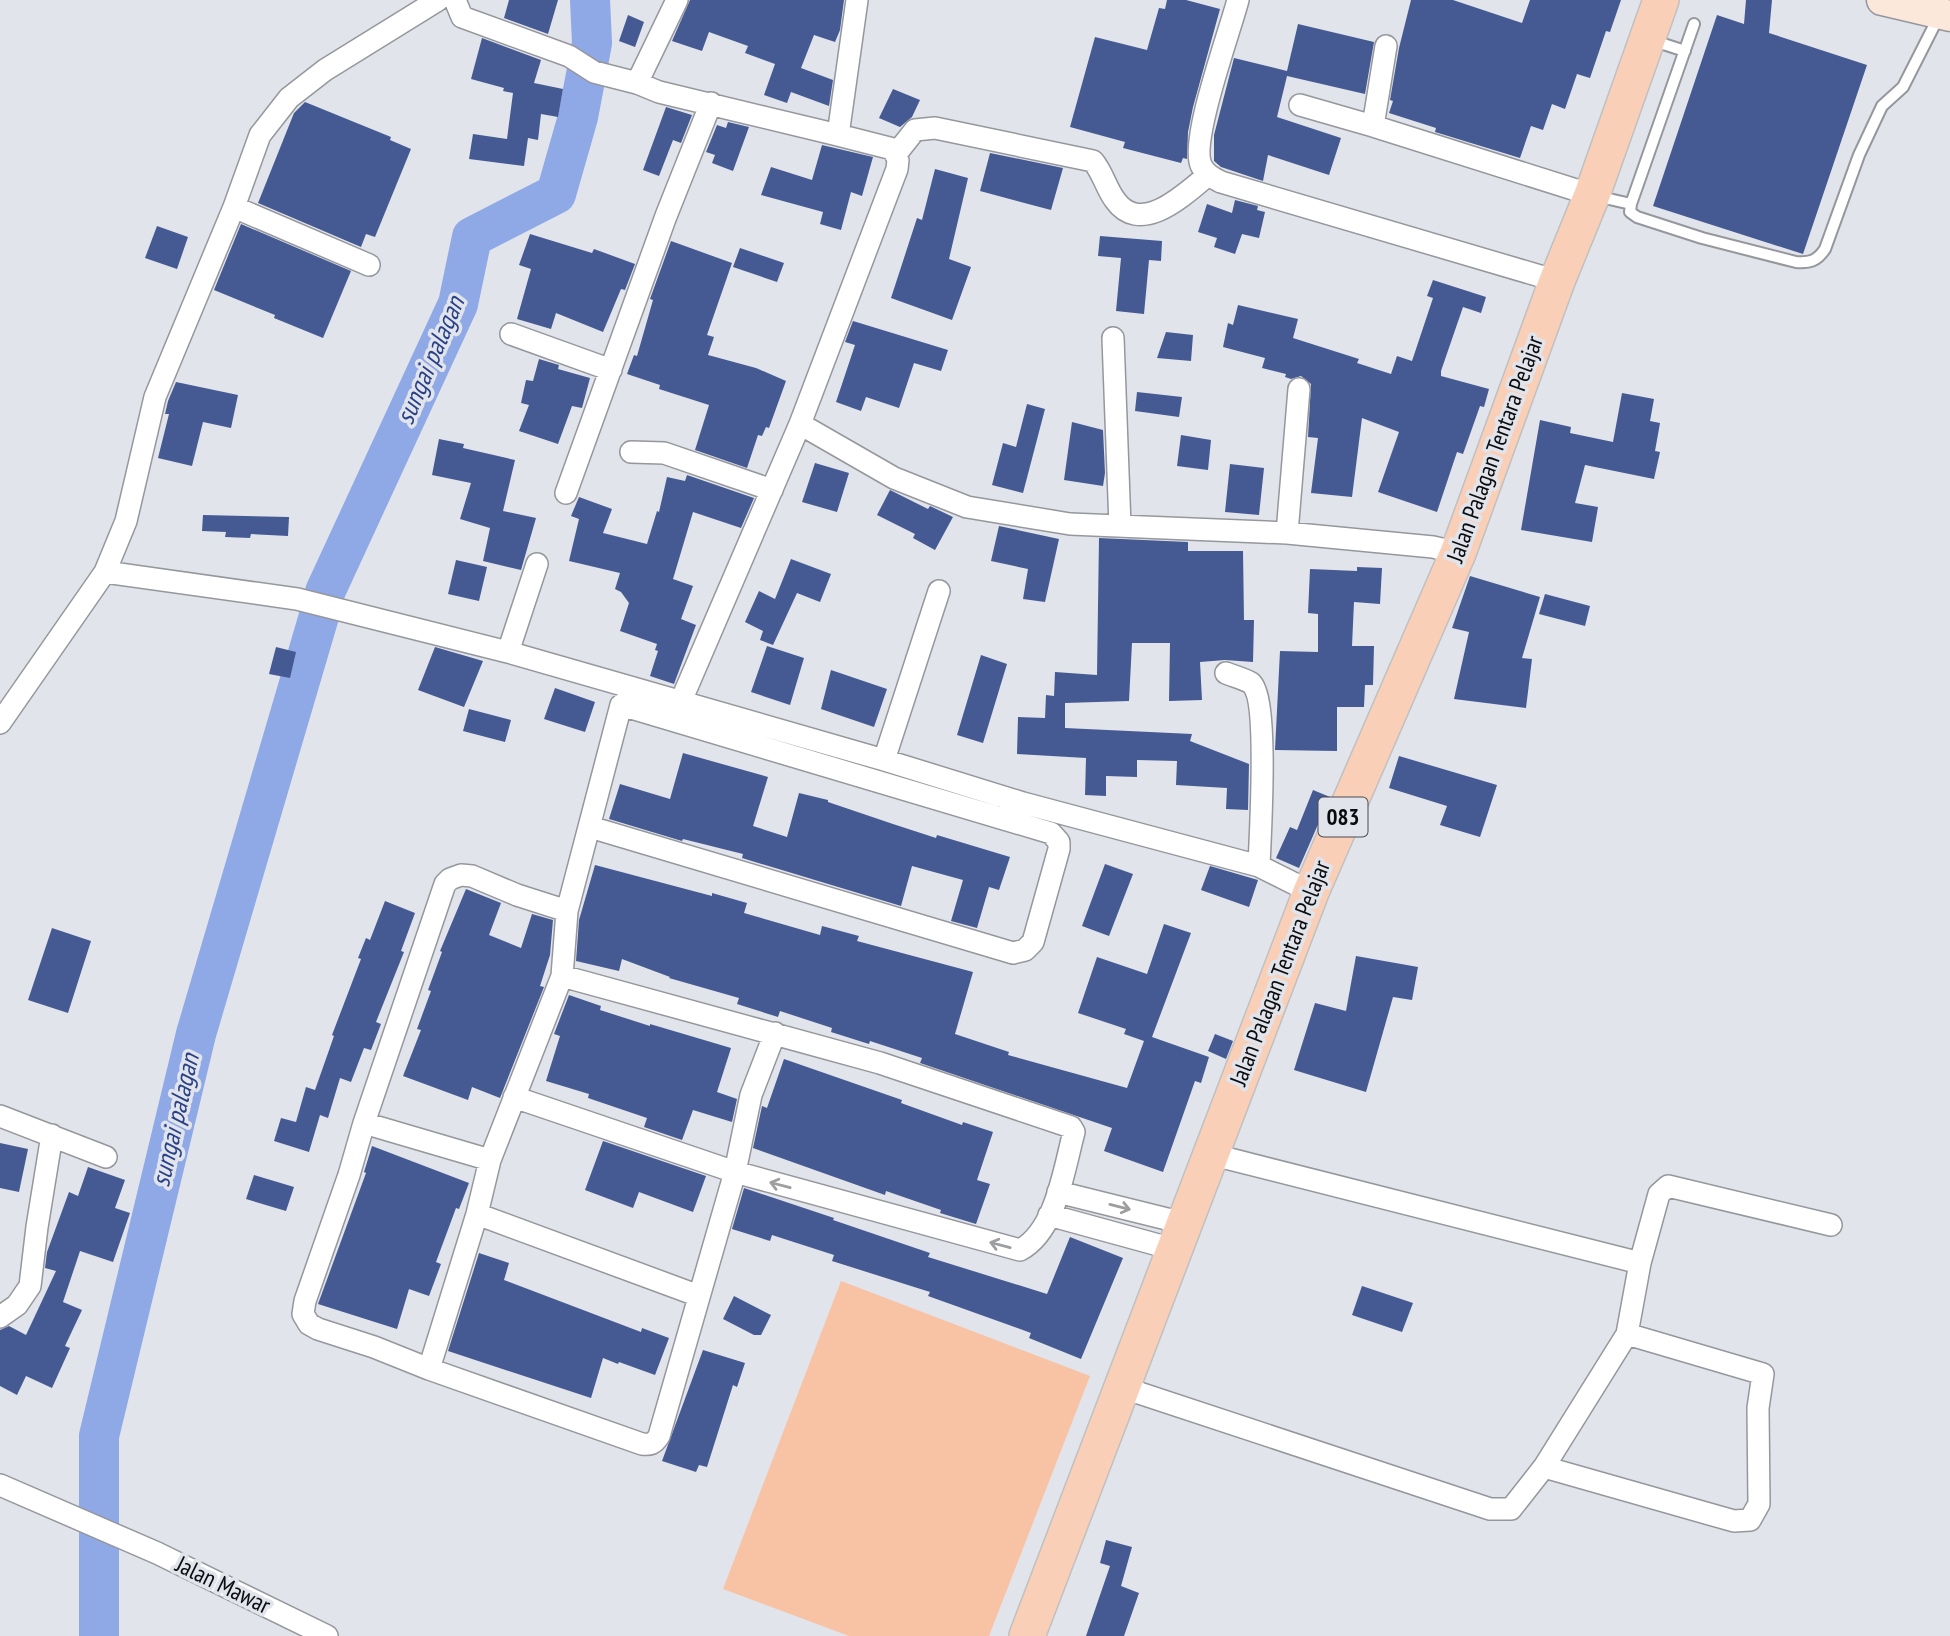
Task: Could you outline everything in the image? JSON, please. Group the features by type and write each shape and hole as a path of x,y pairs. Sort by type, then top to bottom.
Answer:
{"main road":[{"name":"Jalan Palagan Tentara Pelajar","path":"1027,1636 1311,892 1458,553 1556,281 1592,195 1661,0"},
{"path":"1882,0 1945,15"}],"street":[{"path":"0,723 105,572 126,521 155,397 234,207 260,135 289,97 326,70 438,0"},
{"path":"455,0 462,17 569,56 594,72 637,83 659,92 893,149 896,154 897,169 800,424 681,701"},
{"path":"637,83 677,0"},
{"path":"838,135 857,0"},
{"path":"1238,0 1199,135 1200,163 1208,175 1221,182 1556,281"},
{"path":"1373,126 1386,46"},
{"path":"566,493 666,216 710,103"},
{"path":"1300,105 1592,195"},
{"path":"896,154 915,130 935,128 1093,162 1115,202 1129,212 1148,215 1172,204 1208,175"},
{"path":"234,207 369,265"},
{"path":"511,334 611,370"},
{"path":"1113,338 1119,526"},
{"path":"1287,533 1299,389"},
{"path":"800,424 894,478 967,507 1070,524 1287,533 1433,547 1458,553"},
{"path":"631,452 664,453 772,490"},
{"path":"508,652 537,564"},
{"path":"105,572 297,599 508,652 884,760 1023,803 1259,866 1311,892"},
{"path":"884,760 939,591"},
{"path":"1226,673 1251,683 1258,694 1263,757 1259,866"},
{"path":"429,1369 477,1214 490,1160 562,975 567,911 621,705 1051,833 1059,842 1058,858 1033,942 1026,950 1013,953 590,827"},
{"path":"920,794 927,773"},
{"path":"567,911 517,895 472,876 461,875 445,884 364,1122 349,1175 304,1301 303,1314 309,1324 429,1369 650,1445 659,1436 735,1172 751,1095 775,1034"},
{"path":"514,1097 735,1172 1020,1250 1033,1243 1045,1227 1058,1192 1074,1132 1071,1127 880,1063 562,975"},
{"path":"0,1116 106,1157"},
{"path":"364,1122 490,1160"},
{"path":"0,1317 17,1305 30,1286 52,1135"},
{"path":"1210,1154 1640,1263"},
{"path":"1121,1387 1490,1509 1511,1509 1544,1467 1628,1334 1640,1263 1659,1194 1668,1186 1831,1225"},
{"path":"1058,1192 1178,1236"},
{"path":"477,1214 699,1296"},
{"path":"1049,1215 1178,1236"},
{"path":"1544,1467 1734,1521 1750,1520 1759,1504 1758,1408 1763,1374 1628,1334"},
{"name":"Jalan Mawar","path":"0,1485 157,1553 327,1636"}],"lane":[{"path":"1694,24 1630,212 1637,217 1702,238 1797,262 1809,262 1819,258 1825,249 1859,155 1882,106 1903,87 1945,15"},
{"path":"1647,39 1685,51"},
{"path":"1592,195 1631,204"}],"shaded area":[{"path":"841,1281 1090,1376 989,1636 849,1636 723,1589"}],"building":[{"path":"509,0 558,0 548,34 504,18"},
{"path":"690,0 844,0 840,30 835,42 814,35 801,68 833,80 829,106 791,92 787,103 764,95 775,64 745,53 748,46 709,32 702,51 672,41"},
{"path":"1167,0 1186,0 1220,9 1193,107 1188,132 1187,159 1183,158 1181,163 1123,148 1125,142 1070,127 1095,37 1147,50 1159,8 1165,9"},
{"path":"1411,0 1453,0 1522,23 1530,0 1621,0 1610,32 1606,31 1590,78 1577,74 1565,109 1552,104 1543,130 1531,126 1520,158 1435,132 1436,128 1389,113 1393,101 1390,100 1399,48"},
{"path":"1746,0 1772,0 1769,33 1867,65 1803,254 1653,206 1717,15 1744,24"},
{"path":"628,15 644,22 635,47 619,41"},
{"path":"1298,24 1374,42 1365,94 1287,76 1277,117 1341,138 1329,175 1268,155 1263,181 1221,167 1214,161 1214,135 1234,58 1287,71"},
{"path":"482,38 541,60 534,83 563,89 558,117 541,114 538,140 528,138 524,166 469,159 473,134 507,139 513,93 471,79"},
{"path":"893,89 920,100 912,117 900,127 879,118"},
{"path":"305,102 391,137 390,140 411,149 375,237 366,234 361,247 258,203 294,113"},
{"path":"666,107 692,115 681,143 673,140 659,176 643,170"},
{"path":"728,122 749,127 733,171 712,163 715,155 706,152 717,125 726,128"},
{"path":"822,145 873,157 862,196 851,192 841,230 820,224 823,212 761,195 771,167 812,180"},
{"path":"990,153 1063,168 1051,210 980,191"},
{"path":"935,169 968,178 949,259 971,267 952,320 891,298 917,218 922,220"},
{"path":"1235,200 1258,206 1257,210 1265,212 1259,238 1242,234 1235,254 1214,247 1217,238 1198,232 1207,204 1232,213"},
{"path":"241,224 351,271 323,338 214,290"},
{"path":"157,226 188,237 177,269 145,258"},
{"path":"530,234 592,253 594,249 635,264 603,332 556,313 551,329 517,319 531,269 519,265"},
{"path":"1100,236 1162,241 1161,261 1149,260 1144,314 1116,311 1121,258 1098,256"},
{"path":"671,241 732,263 707,335 714,337 708,355 756,368 786,381 769,428 766,427 762,436 758,435 747,468 695,450 709,405 659,389 660,385 627,374 634,355 637,356 653,300 650,299"},
{"path":"740,248 784,263 777,282 733,267"},
{"path":"1433,280 1486,297 1481,313 1463,307 1441,376 1489,389 1463,454 1457,452 1437,512 1378,492 1399,432 1362,418 1352,497 1311,493 1318,438 1308,437 1311,384 1301,376 1291,379 1285,377 1286,374 1262,368 1265,358 1223,347 1228,323 1233,325 1238,305 1298,319 1293,338 1359,359 1357,363 1391,374 1397,356 1412,361 1433,298 1427,296"},
{"path":"853,321 948,350 941,371 914,363 899,408 866,397 861,411 836,402 855,345 845,342"},
{"path":"1166,332 1193,335 1191,361 1157,358"},
{"path":"539,359 559,365 558,369 590,378 582,408 572,406 558,444 519,431 529,405 521,403 526,380 533,381"},
{"path":"176,382 238,395 231,428 203,422 192,466 158,458 169,414 165,414 168,401"},
{"path":"1137,392 1182,397 1179,417 1135,411"},
{"path":"1622,393 1654,399 1650,421 1660,423 1655,451 1660,452 1654,479 1585,465 1575,503 1598,507 1592,542 1521,530 1540,420 1571,427 1570,433 1613,442"},
{"path":"1027,404 1045,409 1023,493 992,485 1003,443 1016,447"},
{"path":"1072,422 1103,430 1103,486 1064,480"},
{"path":"1181,435 1211,440 1208,470 1177,466"},
{"path":"439,439 464,444 463,448 515,460 503,511 536,518 521,570 483,561 490,528 460,519 471,483 432,475"},
{"path":"815,463 849,473 837,512 802,502"},
{"path":"1230,464 1264,468 1259,515 1225,512"},
{"path":"687,475 754,498 741,528 693,512 673,579 693,586 681,619 696,625 674,684 650,676 658,651 655,650 657,644 620,631 629,603 621,592 615,589 620,573 569,561 579,519 571,516 579,497 612,509 603,533 647,544 657,511 659,512 667,477 685,481"},
{"path":"890,490 928,509 930,506 953,517 935,550 913,538 915,534 877,515"},
{"path":"203,515 289,517 288,536 251,534 250,538 225,537 226,532 202,531"},
{"path":"999,526 1059,539 1045,602 1023,599 1028,569 991,561"},
{"path":"1099,538 1188,542 1188,551 1243,551 1244,620 1254,620 1253,662 1200,662 1202,700 1169,701 1170,643 1132,643 1129,701 1065,703 1065,728 1192,734 1190,741 1249,764 1248,810 1226,809 1227,788 1176,785 1177,761 1137,760 1137,777 1106,776 1106,796 1085,795 1086,758 1017,754 1018,717 1045,718 1046,695 1054,696 1055,672 1097,675"},
{"path":"791,559 831,574 820,602 797,593 773,645 760,640 763,631 745,622 759,591 775,599"},
{"path":"456,560 487,567 479,601 448,594"},
{"path":"1357,567 1382,568 1380,604 1354,602 1352,646 1374,646 1373,685 1365,685 1364,707 1337,707 1337,751 1275,750 1280,651 1318,652 1318,614 1308,613 1310,569 1357,571"},
{"path":"1470,576 1540,597 1522,658 1532,659 1526,708 1454,699 1469,632 1452,628"},
{"path":"1545,594 1590,606 1585,626 1539,614"},
{"path":"767,646 804,658 790,705 751,692"},
{"path":"276,647 296,652 290,678 269,674"},
{"path":"435,647 483,661 464,707 418,690"},
{"path":"981,655 1007,664 983,743 957,735"},
{"path":"831,670 887,689 874,727 821,709"},
{"path":"555,688 595,702 585,732 544,719"},
{"path":"469,709 511,720 505,742 463,731"},
{"path":"683,753 768,777 753,826 787,837 799,793 828,800 936,838 937,835 1010,857 999,890 989,887 977,928 951,921 963,880 912,866 901,906 742,858 743,854 683,839 682,841 609,819 620,784 670,799"},
{"path":"1399,756 1497,785 1480,837 1440,825 1447,806 1389,788"},
{"path":"1313,790 1330,797 1299,868 1276,858 1290,827 1297,830"},
{"path":"1105,864 1133,874 1109,936 1082,926"},
{"path":"595,865 747,903 744,913 820,935 822,926 859,936 857,941 973,972 955,1034 1009,1052 1008,1055 1127,1088 1144,1041 1124,1034 1126,1029 1078,1013 1097,957 1147,974 1164,924 1191,933 1152,1037 1209,1057 1201,1083 1195,1081 1163,1172 1104,1151 1112,1128 920,1063 922,1058 831,1032 832,1028 780,1011 778,1017 737,1004 739,998 669,978 622,959 619,971 576,961 579,920"},
{"path":"1210,866 1258,880 1249,907 1201,890"},
{"path":"466,889 501,903 489,935 521,948 532,914 553,920 550,955 540,986 544,987 500,1098 472,1087 468,1100 403,1076 421,1030 417,1029 431,991 428,990 442,952 440,951"},
{"path":"385,901 415,913 401,951 404,952 376,1022 381,1024 371,1050 364,1048 351,1082 340,1078 328,1118 320,1115 309,1152 274,1141 281,1118 296,1122 306,1087 315,1090 334,1036 332,1035 361,959 358,958 366,938 370,940"},
{"path":"52,928 91,941 68,1013 28,1000"},
{"path":"1356,956 1418,967 1412,1000 1393,997 1366,1092 1294,1070 1315,1003 1346,1011"},
{"path":"569,995 601,1006 600,1010 731,1048 717,1092 737,1099 732,1122 693,1110 682,1140 644,1127 647,1118 588,1098 589,1094 546,1081 560,1036 554,1034"},
{"path":"1215,1034 1233,1041 1226,1059 1208,1051"},
{"path":"784,1059 902,1100 901,1103 962,1125 963,1122 993,1132 977,1180 990,1184 976,1224 886,1191 885,1195 753,1148 762,1106 767,1108"},
{"path":"603,1141 706,1176 693,1212 639,1192 633,1208 585,1190"},
{"path":"0,1143 28,1149 19,1192 0,1188"},
{"path":"372,1146 469,1183 459,1209 456,1208 436,1262 441,1264 429,1296 409,1289 397,1329 318,1304 366,1173 364,1172"},
{"path":"88,1167 125,1180 115,1208 130,1213 113,1262 80,1251 63,1302 82,1310 65,1346 70,1348 52,1388 26,1376 17,1395 0,1386 0,1330 9,1326 26,1335 56,1271 45,1268 47,1252 69,1192 78,1196"},
{"path":"254,1175 294,1187 286,1211 246,1199"},
{"path":"744,1188 930,1253 928,1257 1047,1294 1070,1237 1123,1258 1081,1359 1029,1338 1031,1333 928,1296 930,1292 832,1261 834,1255 772,1235 770,1241 732,1229"},
{"path":"479,1253 509,1263 504,1280 641,1332 642,1328 669,1338 655,1375 603,1358 591,1398 448,1351"},
{"path":"1362,1286 1413,1303 1402,1332 1352,1315"},
{"path":"734,1296 771,1315 761,1335 754,1335 723,1319"},
{"path":"703,1350 745,1363 737,1387 733,1385 707,1467 699,1465 696,1472 662,1461"},
{"path":"1106,1540 1132,1547 1121,1586 1139,1593 1124,1636 1086,1636 1110,1566 1100,1563"}],"waterway":[{"name":"sungai palagan","path":"325,592 458,304 472,237 556,194 578,117 592,43 590,0"},
{"name":"sungai palagan","path":"99,1636 99,1436 196,1034 319,616"}]}
